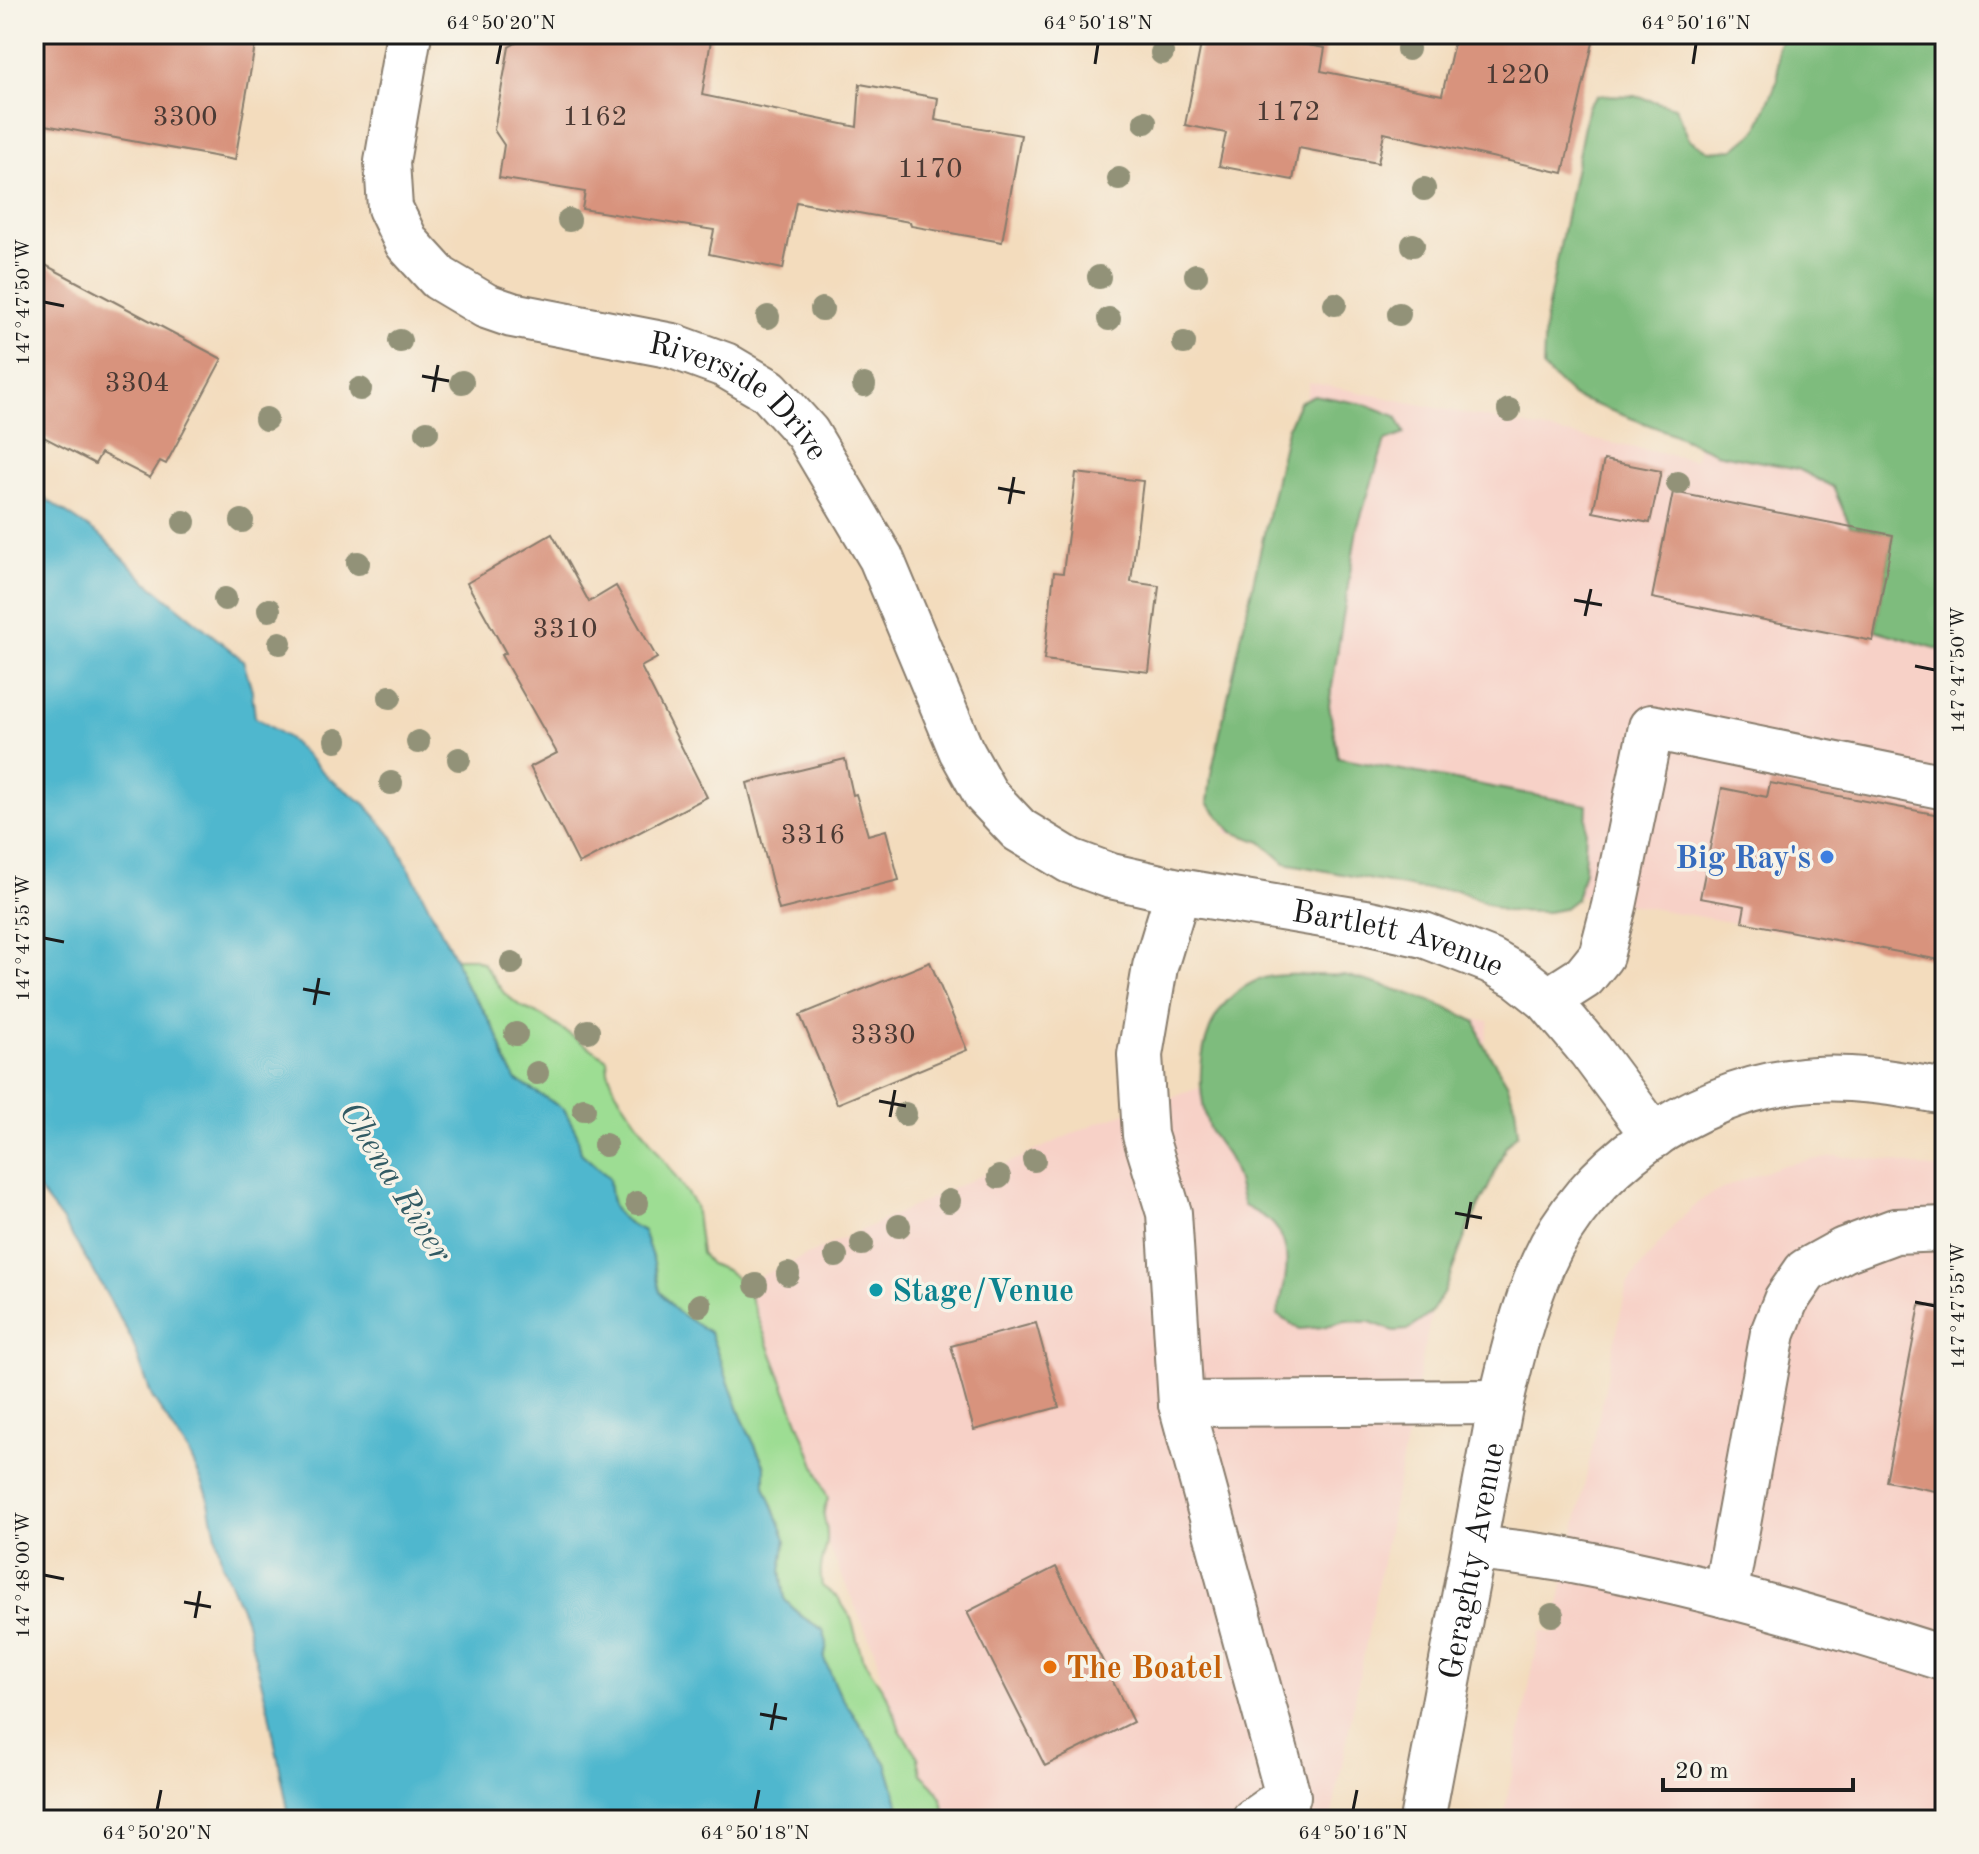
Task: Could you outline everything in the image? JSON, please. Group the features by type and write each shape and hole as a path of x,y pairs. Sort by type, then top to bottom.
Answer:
{"street":[{"name":"Riverside Drive","path":"409,34 387,162 390,208 407,243 439,278 486,306 512,315 673,346 725,365 769,391 807,433 881,558 956,740 986,795 1019,830 1070,861"},
{"path":"1548,1000 1584,977 1601,956 1651,727 1945,787"},
{"name":"Bartlett Avenue","path":"1070,861 1111,876 1178,891 1365,922 1424,935 1491,961 1519,977 1548,1000 1654,1136"},
{"path":"1178,891 1155,967 1140,1055 1145,1135 1169,1213 1181,1404 1288,1796 1254,1820"},
{"path":"1654,1136 1698,1110 1744,1092 1795,1080 1901,1084 1945,1092"},
{"name":"Geraghty Avenue","path":"1422,1820 1501,1402 1529,1302 1544,1261 1569,1218 1596,1184 1654,1136"},
{"path":"1725,1595 1773,1333 1786,1300 1806,1271 1844,1250 1895,1231 1945,1229"},
{"path":"1181,1404 1501,1402"},
{"path":"1474,1548 1576,1561 1725,1595 1825,1620 1945,1659"}],"shaded area":[{"path":"1787,34 1945,54 1945,960 1225,833 1309,382 1695,460"},
{"path":"1369,1008 1489,1021 1331,1820 908,1820 876,1654 719,1295 1094,1124 1202,1087"},
{"path":"1834,1156 1886,1160 1945,1170 1945,1820 1503,1820 1540,1631 1553,1633 1627,1284 1676,1223 1704,1198 1783,1165"}],"green space":[{"path":"1784,34 1945,34 1945,651 1875,630 1893,535 1850,526 1833,487 1798,469 1716,453 1574,397 1543,368 1545,321 1588,106 1598,95 1635,96 1675,107 1689,139 1709,151 1734,149 1757,130 1778,79 1778,47"},
{"path":"1314,395 1368,405 1396,416 1405,434 1385,441 1357,529 1329,705 1338,758 1587,805 1584,871 1576,899 1563,909 1548,912 1504,911 1457,890 1419,889 1285,863 1261,842 1232,832 1208,803 1211,774 1287,429 1299,402"},
{"path":"455,958 473,958 483,963 504,993 520,1006 542,1016 607,1059 616,1091 695,1205 701,1253 710,1264 726,1270 745,1284 828,1499 824,1515 827,1542 821,1570 822,1586 838,1598 851,1618 862,1657 890,1701 900,1730 918,1757 921,1774 941,1798 947,1820 901,1820 886,1763 839,1693 824,1659 827,1643 823,1630 801,1616 785,1600 781,1571 786,1539 765,1486 765,1467 742,1418 710,1333 676,1311 660,1292 643,1231 616,1211 609,1178 581,1153 577,1134 564,1109 516,1080 505,1060 498,1036 465,985"},
{"path":"1344,975 1428,1000 1476,1022 1482,1042 1507,1083 1515,1106 1518,1133 1506,1146 1469,1226 1444,1292 1430,1314 1408,1330 1394,1331 1370,1322 1345,1321 1300,1329 1277,1315 1286,1267 1284,1244 1272,1223 1244,1206 1231,1164 1211,1132 1203,1107 1202,1061 1206,1040 1214,1019 1227,1002 1243,988 1264,978"}],"water":[{"name":"Chena River","path":"34,491 102,537 146,581 243,660 252,691 255,717 288,738 330,779 365,804 393,837 455,958 465,985 498,1036 505,1060 516,1080 564,1109 577,1134 581,1153 609,1178 616,1211 643,1231 660,1292 676,1311 710,1333 742,1418 765,1467 765,1486 786,1539 781,1571 785,1600 801,1616 823,1630 827,1643 824,1659 839,1693 886,1763 901,1820 290,1820 268,1708 245,1618 222,1564 207,1493 189,1453 152,1397 131,1338 93,1270 62,1220 34,1184"}],"building":[{"path":"41,34 257,34 235,160 34,123 34,64"},
{"path":"531,34 712,34 702,95 857,127 860,84 938,98 935,120 1021,135 1002,242 796,202 783,269 709,254 714,230 582,209 585,192 499,178 504,145 494,130 509,47"},
{"path":"1203,34 1271,45 1272,39 1325,48 1321,71 1442,95 1456,34 1595,34 1563,173 1384,133 1378,163 1299,148 1293,180 1219,166 1226,133 1185,125"},
{"path":"34,259 222,359 166,464 160,461 150,478 101,453 95,464 34,432"},
{"path":"1604,460 1661,471 1650,523 1593,512"},
{"path":"1076,473 1143,481 1131,582 1159,586 1149,672 1044,660 1054,572 1063,573"},
{"path":"1673,492 1893,535 1873,641 1652,598"},
{"path":"552,534 589,602 616,586 657,658 641,667 707,797 579,864 530,767 557,753 501,655 506,653 467,583"},
{"path":"845,759 853,795 856,794 868,835 886,830 899,880 779,910 747,783"},
{"name":"Big Ray's","path":"1770,783 1945,816 1945,961 1742,922 1745,906 1700,898 1722,788 1767,797"},
{"path":"930,962 967,1050 837,1104 800,1015"},
{"path":"1920,1305 1945,1307 1945,1493 1886,1481"},
{"path":"1036,1323 1059,1407 974,1430 951,1346"},
{"name":"The Boatel","path":"1056,1567 1133,1722 1045,1766 967,1612"}],"place":[{"name":"Big Ray's","path":"1827,857"},
{"name":"Stage/Venue","path":"876,1290"},
{"name":"The Boatel","path":"1050,1667"}]}
